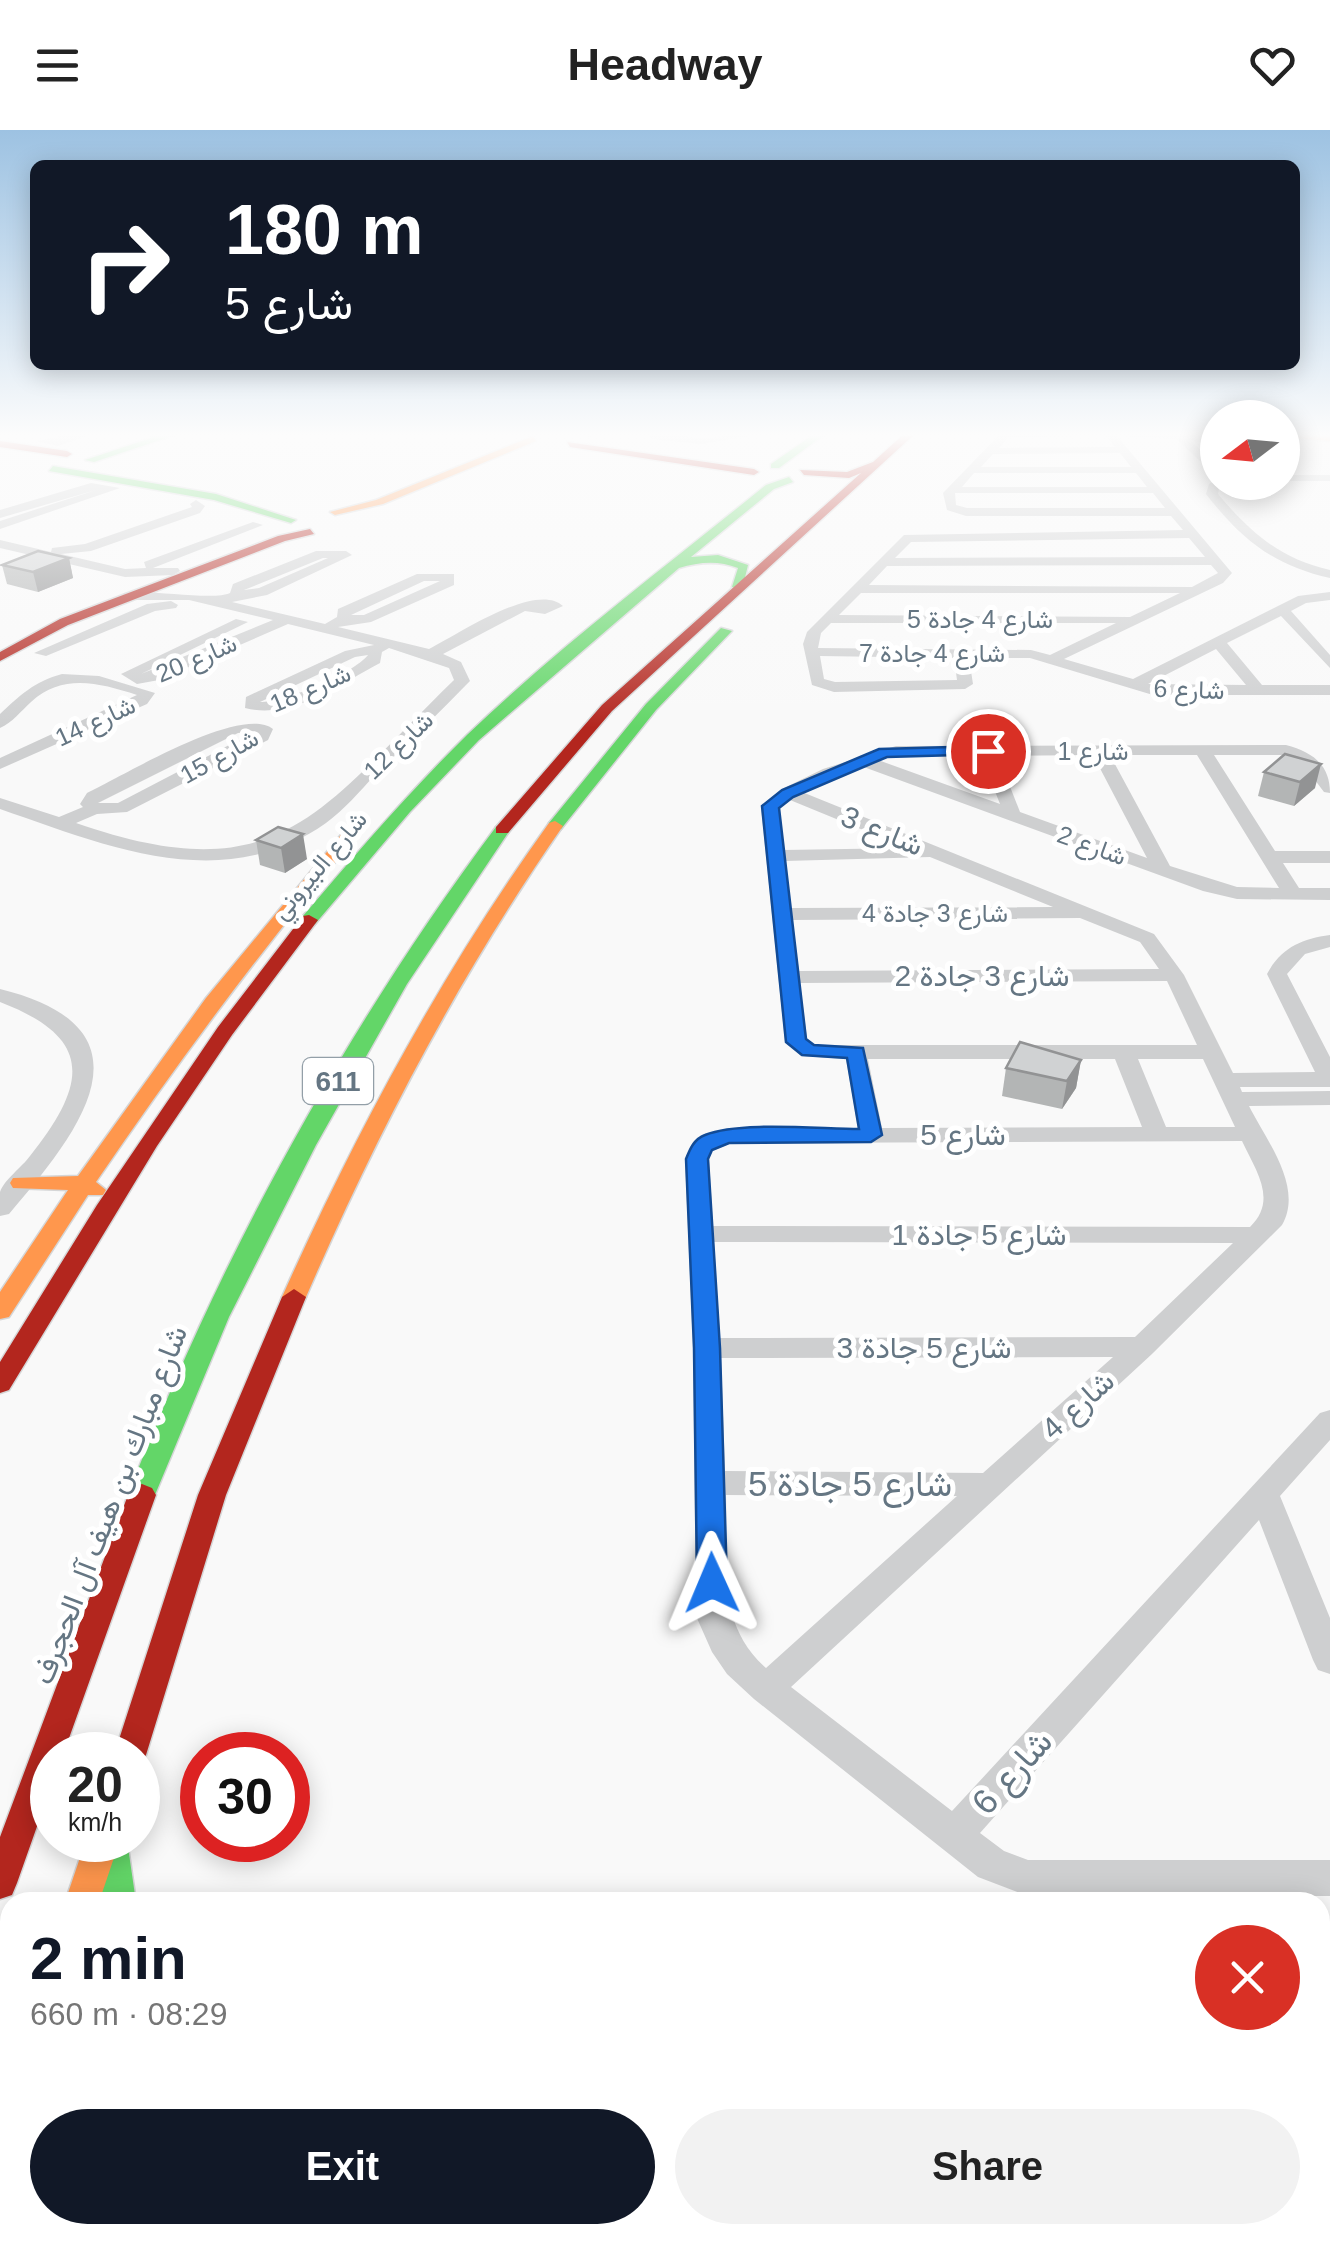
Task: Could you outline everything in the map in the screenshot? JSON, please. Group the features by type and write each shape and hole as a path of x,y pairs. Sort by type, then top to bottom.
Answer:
{"street":[{"path":"64,549 61,546 66,542 100,531"},
{"path":"46,555 87,548 133,531"},
{"path":"15,647 128,586 247,531"},
{"path":"0,544 46,555 128,586 178,582 287,531"},
{"name":"شارع البيروني","path":"0,1384 104,1210 222,1033 350,869 474,736 574,637 701,531"},
{"name":"شارع البيروني","path":"0,1311 81,1183 176,1050 294,896 388,793 525,665 574,637 717,531"},
{"name":"شارع مبارك بن هيف آل الحجرف","path":"0,1883 170,1418 240,1264 380,1006 457,889 548,773 607,708 802,531"},
{"name":"شارع مبارك بن هيف آل الحجرف","path":"137,1732 212,1493 302,1278 427,1020 497,906 600,764 668,688 827,531"},
{"path":"961,653 966,684 834,687 817,682 812,652 814,632 904,540 917,536 1047,531"},
{"path":"1053,658 1225,574 1216,561 1208,531"},
{"path":"1219,531 1279,561 1330,574"},
{"path":"713,534 716,547 741,553 788,542"},
{"path":"219,603 239,594 262,592 346,555 321,554 238,587 235,591 239,594"},
{"path":"674,565 709,558 733,560 744,566 738,588"},
{"path":"884,562 1216,561"},
{"path":"324,628 345,619 366,619 448,582 449,578 422,577 342,612 345,619"},
{"path":"178,582 219,603 432,654 524,608"},
{"path":"857,589 1199,589"},
{"path":"1134,685 1303,599 1330,596"},
{"name":"شارع 20","path":"15,647 162,605 266,628"},
{"path":"1282,610 1330,664"},
{"name":"شارع 4 جادة 5","path":"829,619 1131,620"},
{"name":"شارع 20","path":"241,622 129,674 137,679 154,677 285,620"},
{"name":"شارع 18","path":"372,652 377,655 375,660 279,707 261,709 251,705 252,700 350,654 372,652 389,644"},
{"path":"1220,644 1259,690"},
{"name":"شارع 4 جادة 7","path":"812,652 1030,654 1053,658"},
{"name":"شارع 12","path":"0,804 129,848 175,858 234,854 286,841 323,817 455,690 462,672 447,659 432,654"},
{"name":"شارع 6","path":"1053,658 1161,691 1330,690"},
{"path":"640,678 638,686 646,690 668,688"},
{"name":"شارع 14","path":"0,723 45,684 58,680 114,684 148,694 141,702 0,764"},
{"name":"شارع 15","path":"60,823 94,809 121,808 262,737 266,730 255,726 234,729 94,797 89,804 94,809"},
{"name":"شارع 1","path":"788,794 861,760 896,751 1099,751 1312,765 1330,788"},
{"path":"988,751 1013,816"},
{"path":"1099,751 1164,872"},
{"path":"1207,759 1292,894"},
{"name":"شارع 2","path":"861,760 1225,891 1330,894"},
{"path":"548,773 566,770 577,775 550,828"},
{"path":"788,794 770,806 774,856 796,1042 809,1051 1208,1052"},
{"name":"شارع 3","path":"788,794 1147,938 1174,975 1228,1089"},
{"path":"774,856 938,853"},
{"path":"1269,856 1330,857"},
{"name":"شارع 3 جادة 4","path":"781,914 1088,913"},
{"path":"1228,1089 1330,1080 1277,974 1282,961 1295,951 1330,941"},
{"name":"شارع 3 جادة 2","path":"790,977 1174,975"},
{"path":"0,995 69,1030 86,1070 82,1094 0,1208"},
{"path":"0,1017 23,1004"},
{"path":"856,1052 871,1135"},
{"path":"1124,1052 1157,1134"},
{"path":"1228,1089 1330,1098"},
{"name":"شارع 4","path":"766,1689 1142,1347 1273,1220 1278,1201 1276,1186 1228,1089"},
{"name":"شارع 5","path":"954,1835 766,1689 734,1660 720,1639 712,1616 707,1348 697,1159 702,1146 729,1136 1249,1134"},
{"path":"20,1183 81,1183 95,1190 120,1185"},
{"path":"68,1205 90,1202 104,1210"},
{"name":"شارع 5 جادة 1","path":"700,1234 1258,1235"},
{"name":"شارع 5 جادة 3","path":"707,1348 1142,1347"},
{"name":"شارع 6","path":"1330,1422 954,1835 991,1864 1028,1878 1330,1878"},
{"name":"شارع 5 جادة 5","path":"710,1484 990,1485"},
{"path":"1264,1494 1330,1660"},
{"path":"0,1831 69,1692"},
{"path":"85,1892 96,1862"},
{"path":"113,1862 118,1892"}],"building":[{"path":"38,551 69,558 33,572 2,565"},
{"path":"1285,754 1321,764 1300,782 1264,772"},
{"path":"278,827 303,834 281,848 256,840"},
{"path":"1020,1042 1081,1060 1067,1081 1006,1068"}],"traffic: fast":[{"path":"309,920 404,809 474,737 583,640 717,531"},
{"path":"675,565 710,558 727,560 744,567 738,587"},
{"path":"555,826 651,707 726,631"},
{"path":"142,1495 217,1317 305,1145 397,984 502,830"},
{"path":"113,1862 118,1892"}],"traffic: slow":[{"path":"294,1297 411,1054 479,938 555,826"},
{"path":"0,1311 83,1185 213,1002 356,827"},
{"path":"21,1183 81,1183 95,1190"},
{"path":"85,1892 96,1862"}],"traffic: jam":[{"path":"502,830 607,708 803,531"},
{"path":"0,657 64,622 282,538 310,532"},
{"path":"0,1384 146,1146 225,1031 309,920"},
{"path":"137,1732 212,1495 294,1297"},
{"path":"0,1883 142,1495"}],"route":[{"path":"712,1583 707,1348 697,1159 702,1146 729,1136 871,1135 856,1052 809,1051 796,1042 770,806 788,794 884,752 988,751"}]}
